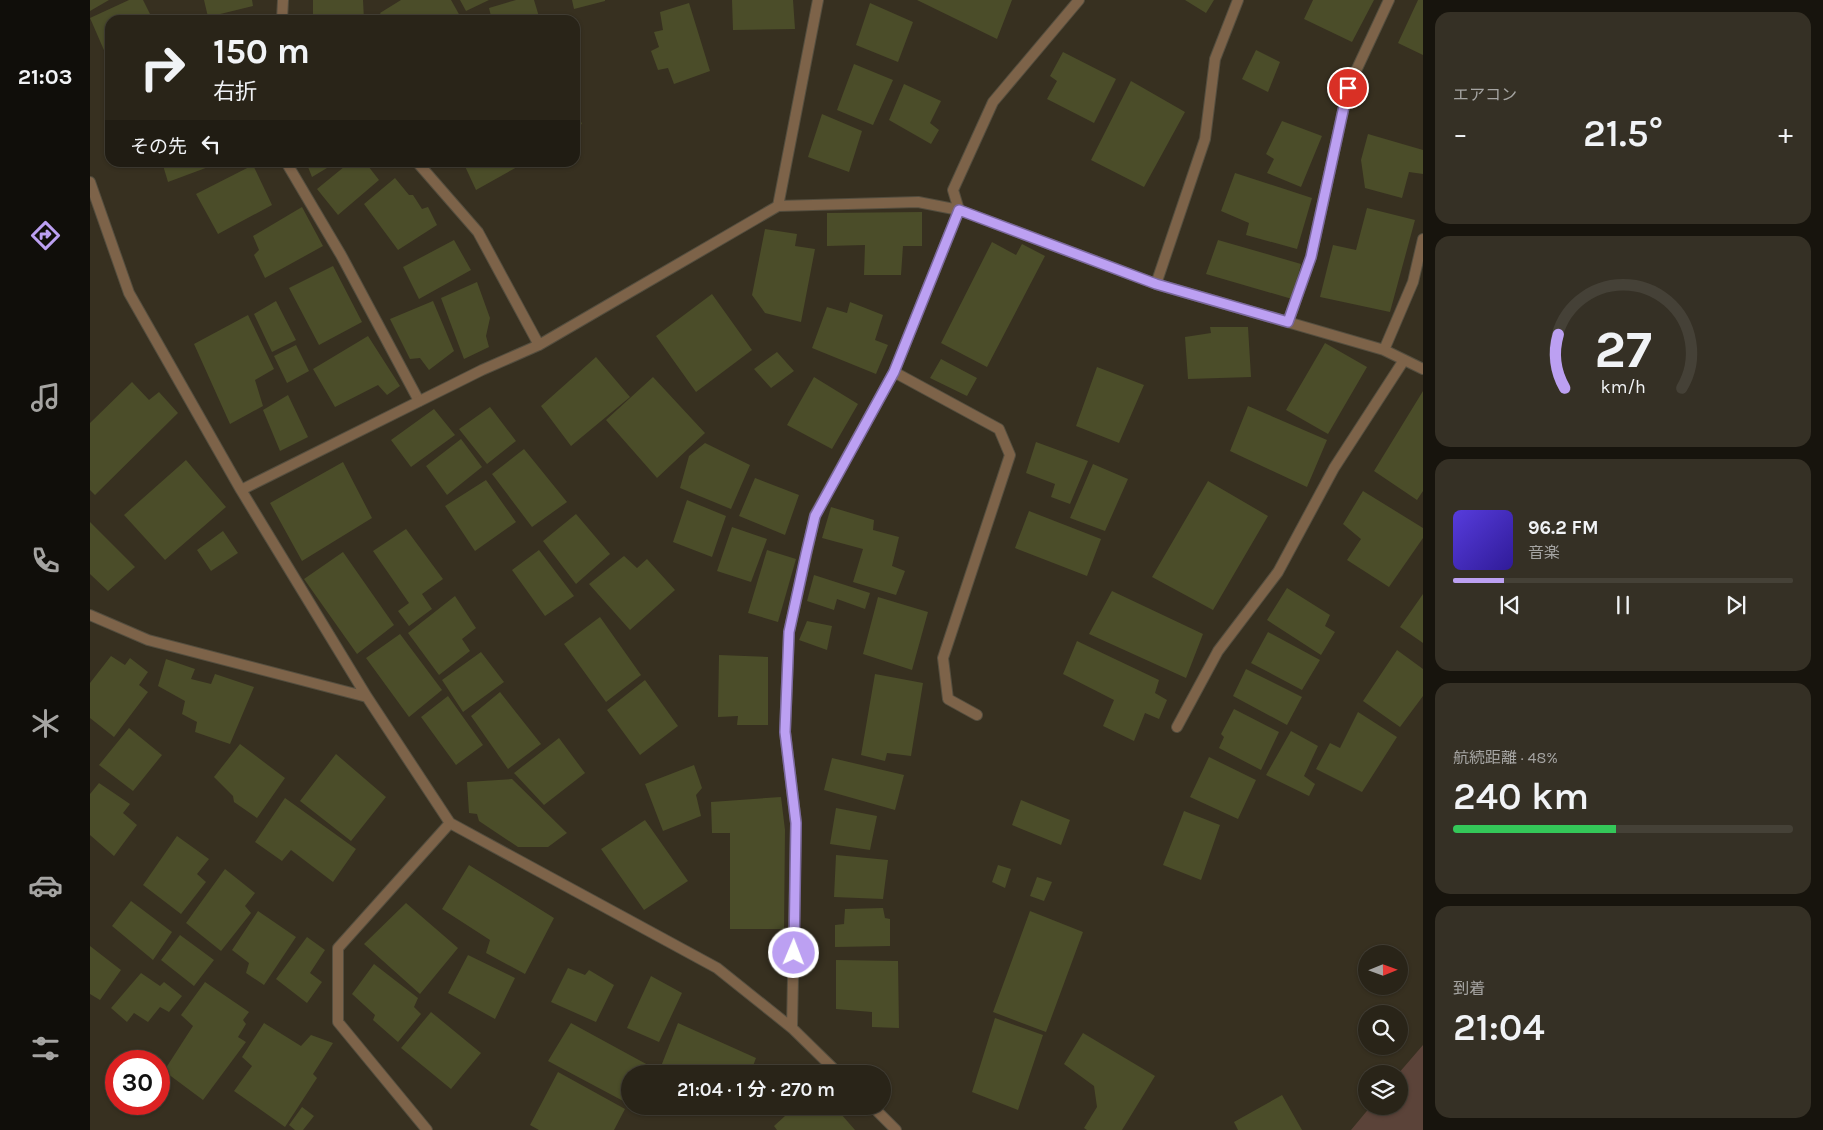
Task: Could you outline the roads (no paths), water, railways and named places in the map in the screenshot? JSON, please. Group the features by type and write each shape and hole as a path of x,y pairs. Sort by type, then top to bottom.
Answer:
{"street":[{"path":"282,15 284,0"},
{"path":"778,206 818,0"},
{"path":"792,1028 796,823 785,732 789,632 815,516 894,372 959,210 953,190 992,102 1079,0"},
{"path":"1156,284 1205,139 1215,59 1238,0"},
{"path":"1288,322 1311,257 1348,88 1389,0"},
{"path":"289,167 341,255 419,401"},
{"path":"421,167 478,232 539,345"},
{"path":"90,182 129,293 241,490 367,697 450,823 717,968 792,1028 830,1065"},
{"path":"241,490 419,401 539,345 778,206 918,202 959,210 1156,284 1384,350 1423,369"},
{"path":"1384,350 1413,282 1423,239"},
{"path":"1178,727 1218,651 1278,572 1334,468 1404,360"},
{"path":"894,372 999,429 1010,455 944,658 948,699 977,715"},
{"path":"90,615 148,640 367,697"},
{"path":"427,1130 338,1022 338,948 450,823"},
{"path":"881,1115 896,1130"}]}
